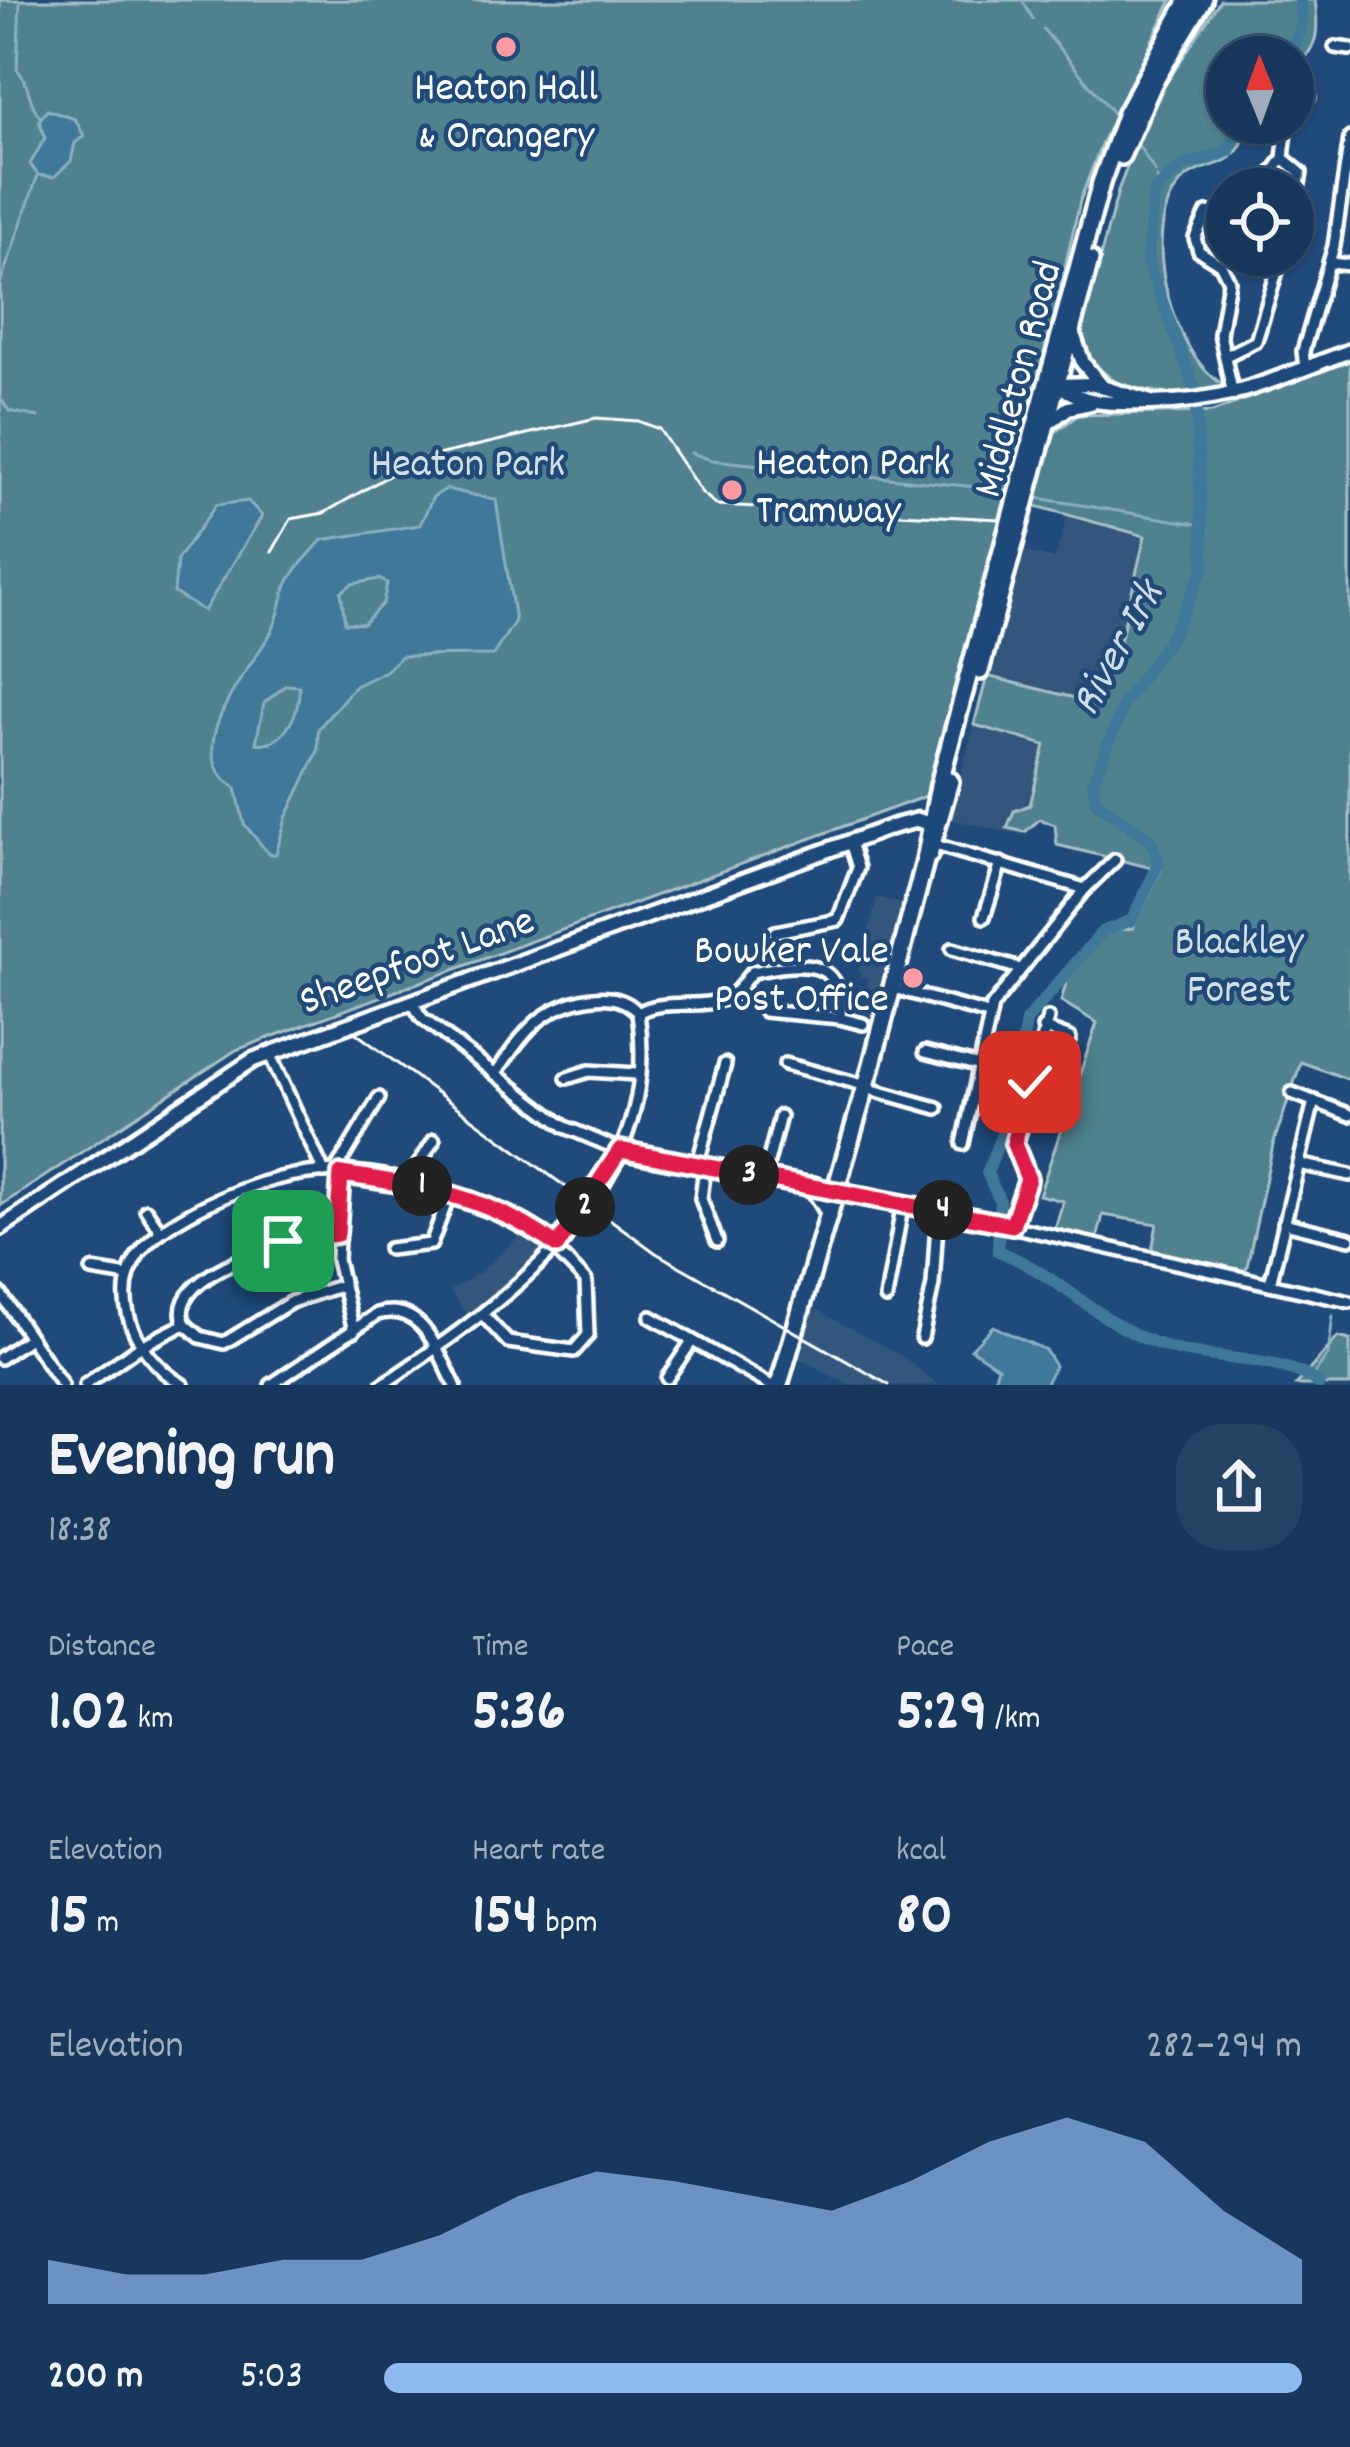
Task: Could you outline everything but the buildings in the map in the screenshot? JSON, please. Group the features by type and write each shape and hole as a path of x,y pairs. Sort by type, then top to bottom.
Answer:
{"highway":[{"name":"Middleton Road","path":"930,843 1045,417 1053,358 1126,113 1188,0"},
{"name":"Middleton Road","path":"1045,417 1059,386 1121,154 1153,84 1204,0"},
{"path":"779,1385 838,1189 930,843"},
{"path":"813,1186 829,1215"}],"main road":[{"path":"1072,330 1083,363 1103,387"},
{"path":"1045,417 1098,403 1191,404 1227,397 1350,351"},
{"path":"1053,358 1059,386"},
{"path":"1059,386 1103,387 1153,403"},
{"path":"1059,386 1098,403"},
{"name":"Sheepfoot Lane","path":"899,827 942,790"},
{"name":"Sheepfoot Lane","path":"0,1228 243,1065 269,1053 917,820 930,843"},
{"path":"899,827 930,843"}],"street":[{"path":"1335,47 1350,49"},
{"path":"1305,368 1303,351 1330,262 1350,138"},
{"path":"1276,168 1285,144"},
{"path":"1283,158 1295,168"},
{"path":"1206,215 1195,238 1206,256"},
{"path":"1330,262 1350,265"},
{"path":"1226,276 1220,328 1228,355 1227,397"},
{"path":"1228,355 1256,341 1276,276"},
{"path":"775,932 838,920 858,868 850,842"},
{"path":"930,843 1084,889"},
{"path":"963,1144 988,1014 1084,889 1114,860"},
{"path":"984,917 1001,862"},
{"path":"952,949 1020,969"},
{"path":"638,1013 653,1006 712,1001 733,994 752,972 807,964 817,965 835,981 840,1018"},
{"path":"893,988 988,1014"},
{"path":"382,1385 484,1316 556,1247 630,1133 638,1013 624,999 610,995 547,1015 495,1074"},
{"path":"412,1002 422,1018 565,1127 620,1150 938,1209 1350,1302"},
{"path":"764,1011 862,1024"},
{"path":"1008,1224 1028,1179 1014,1144 1045,1023 1070,1038"},
{"path":"926,1052 980,1066"},
{"path":"269,1053 333,1173 340,1286 354,1331"},
{"path":"717,1240 701,1199 701,1167 725,1064"},
{"path":"785,1064 937,1108"},
{"path":"567,1078 589,1071 636,1074"},
{"path":"1292,1093 1350,1115"},
{"path":"333,1173 379,1098"},
{"path":"1270,1284 1314,1102"},
{"path":"764,1178 780,1116"},
{"path":"407,1183 434,1140"},
{"path":"1299,1165 1350,1175"},
{"path":"183,1385 158,1370 139,1347 125,1303 128,1276 134,1261 161,1232 260,1185 333,1173 450,1192 526,1223 586,1281 588,1335 583,1345 569,1351 508,1342 484,1316"},
{"path":"389,1249 431,1244 450,1192"},
{"path":"886,1298 902,1202"},
{"path":"922,1338 933,1284 938,1209"},
{"path":"146,1210 161,1232"},
{"path":"1284,1223 1350,1239"},
{"path":"337,1234 283,1241 224,1270 184,1298 180,1310 185,1324 200,1337 224,1342 291,1302 340,1286"},
{"path":"92,1270 128,1276"},
{"path":"0,1293 62,1385"},
{"path":"271,1385 377,1314 396,1309 416,1317 455,1385"},
{"path":"651,1317 770,1385"},
{"path":"85,1385 139,1347 185,1324"},
{"path":"0,1358 28,1339"},
{"path":"667,1378 692,1341"}],"shaded area":[{"path":"47,110 75,119 84,136 75,143 71,161 54,177 38,175 30,164 45,138 39,121"},
{"path":"446,489 496,500 515,621 493,655 401,656 386,671 355,686 318,729 318,751 286,818 276,854 269,854 244,824 236,788 219,772 213,753 223,710 272,631 290,579 322,540 420,525 433,497","holes":["379,579 387,583 383,603 363,624 345,623 341,592 352,584","286,685 299,686 289,725 275,740 256,743 264,703"]},
{"path":"248,501 262,516 204,611 174,593 177,560 216,505"},
{"path":"1067,515 1189,547 1070,747 1045,745 1022,835 949,819 1020,550 1055,559"},
{"path":"877,897 902,904 878,993 865,990 868,979 860,976 859,969"},
{"path":"527,1229 548,1245 519,1277 468,1316 450,1291 483,1270"},
{"path":"810,1306 899,1354 939,1385 848,1385 796,1357"},
{"path":"993,1326 1045,1350 1055,1366 1045,1385 992,1385 998,1367 971,1349"}],"green space":[{"name":"Heaton Park","path":"0,0 1172,0 1102,142 1080,201 1036,396 926,796 236,1050 0,1206"},
{"path":"1220,0 1315,0 1314,41 1314,36 1206,36 1206,144 1241,144 1227,160 1188,176 1167,208 1162,264 1177,324 1207,372 1226,386 1188,397 1121,386 1093,364 1083,346 1083,319 1119,188 1149,110"},
{"name":"Blackley Forest","path":"1350,361 1350,1080 1301,1062 1273,1145 1246,1271 1152,1250 1157,1224 1103,1215 1097,1240 1055,1229 1063,1201 1039,1195 1097,1023 1061,1001 1067,980 1108,931 1133,928 1161,870 1057,845 1055,825 1040,819 1025,832 1007,828 1014,811 1030,805 1045,745 974,725 987,676 1087,701 1111,639 1120,641 1145,536 1032,505 1054,433 1078,415 1212,412"},
{"path":"1338,1337 1350,1340 1350,1385 1296,1385"}],"waterway":[{"path":"20,0 17,69 41,118"},
{"path":"1022,0 1033,19"},
{"name":"River Irk","path":"1298,36 1300,0"},
{"path":"1043,29 1118,119"},
{"path":"1134,138 1155,172"},
{"name":"River Irk","path":"1231,144 1229,151 1182,166 1154,192 1147,261 1195,389 1204,568 1171,637 1125,701 1093,783 1095,801 1150,839 1159,863 1132,920 1103,931 1026,1021 1017,1079 1004,1108 1007,1120 987,1173 1000,1201 998,1251 1152,1342 1273,1365 1308,1376 1319,1385"},
{"path":"0,284 38,175"},
{"name":"River Irk","path":"1157,178 1160,187"},
{"path":"0,397 9,411 38,417"},
{"path":"691,453 712,460 1006,490"},
{"path":"1038,498 1203,525"},
{"path":"1312,1377 1328,1355 1333,1316"}],"tram line":[{"path":"272,552 291,519 324,513 416,460 596,418 638,421 659,429 702,493 717,505 1000,519"},
{"path":"353,1031 656,1253 889,1385"}],"place":[{"name":"Heaton Hall & Orangery","path":"506,47"},
{"name":"Heaton Park Tramway","path":"732,490"},
{"name":"Bowker Vale Post Office","path":"913,978"}],"route":[{"path":"283,1241 337,1234 341,1174 463,1196 526,1223 557,1246 620,1150 1012,1225 1028,1179 1014,1144 1030,1082"}]}
